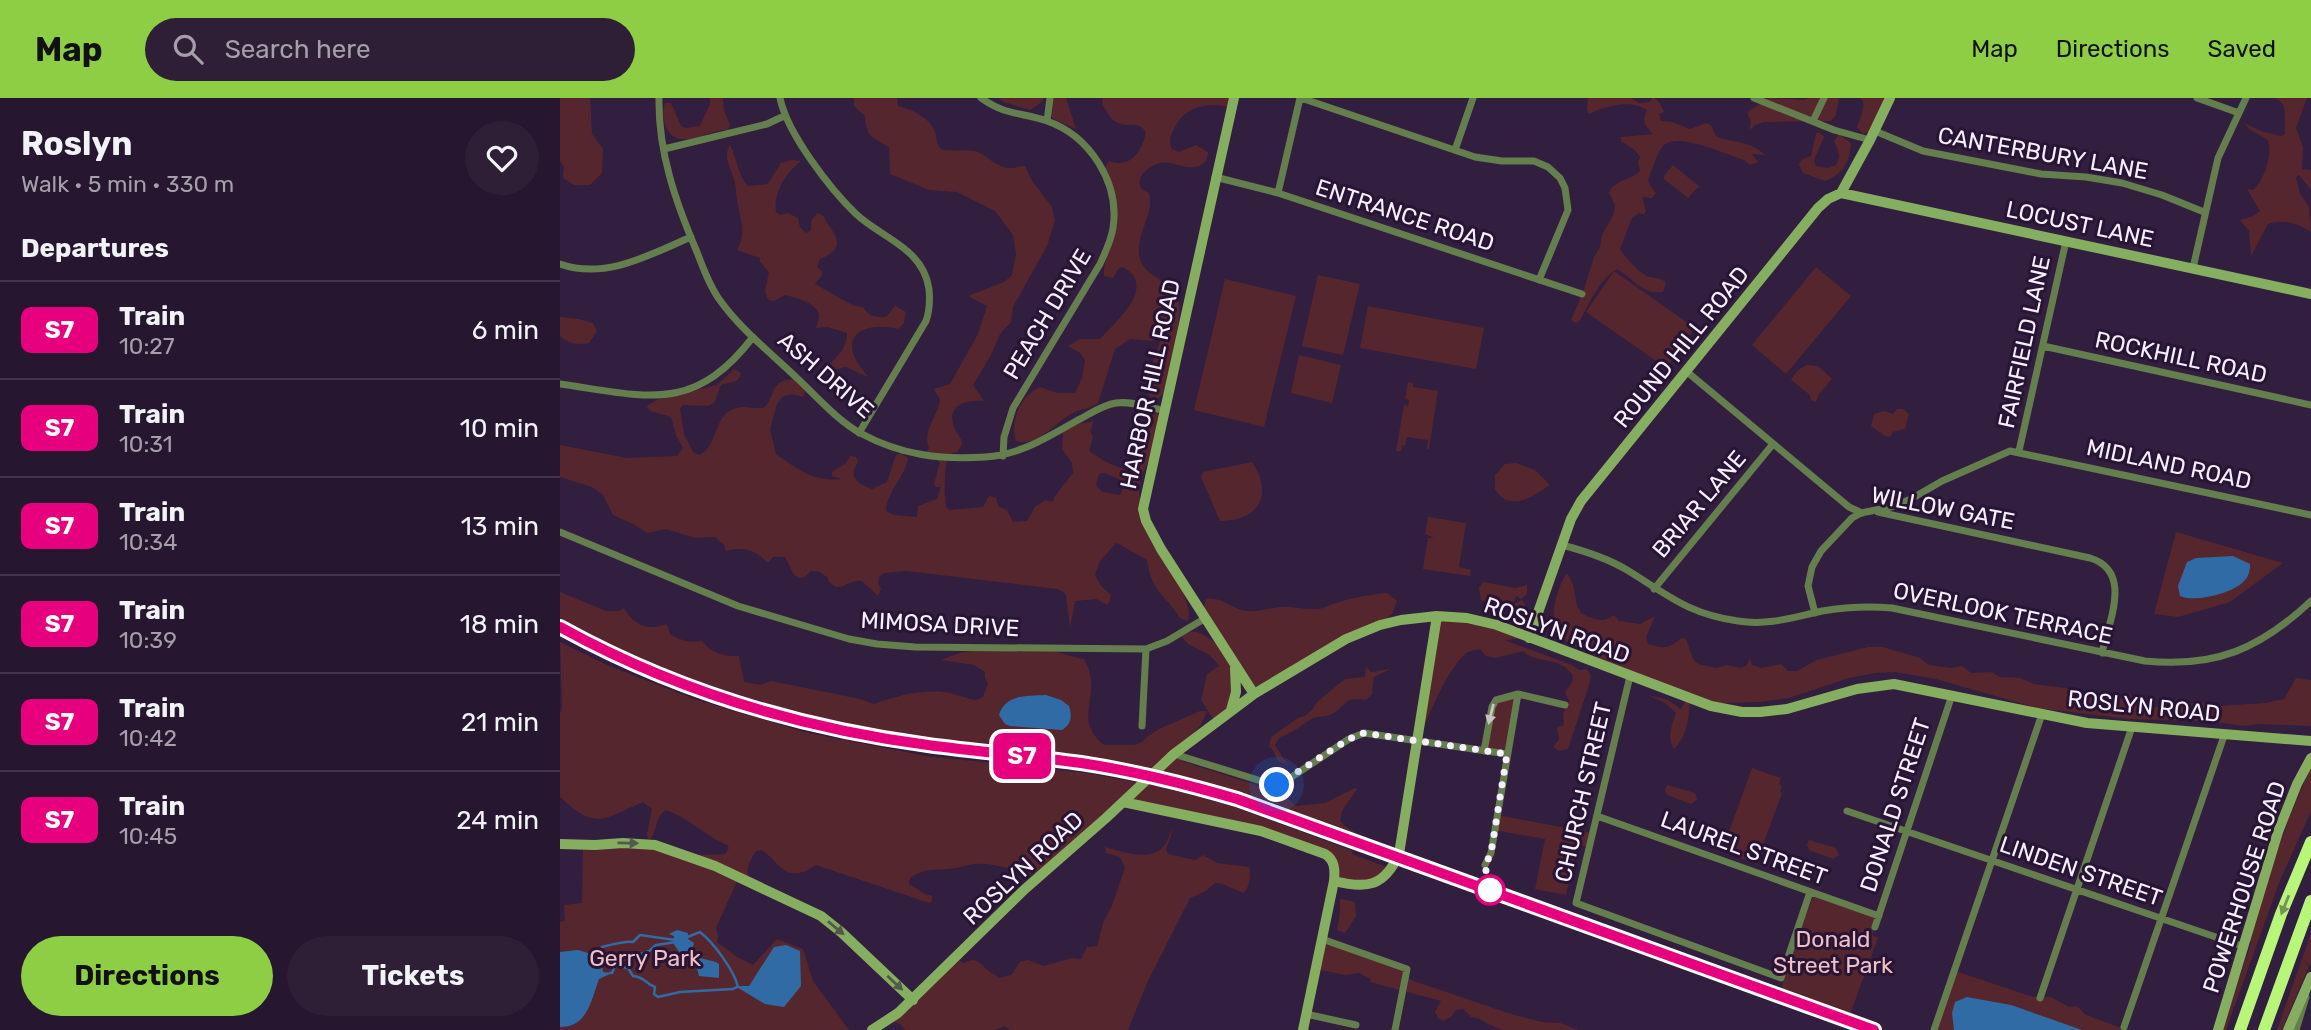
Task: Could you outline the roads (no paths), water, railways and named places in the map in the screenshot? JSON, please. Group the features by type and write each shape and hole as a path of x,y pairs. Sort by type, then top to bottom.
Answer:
{"highway":[{"path":"2240,1030 2281,914 2311,842"},
{"path":"2264,1030 2311,901"}],"street":[{"name":"ASH DRIVE","path":"659,98 670,185 718,298 753,337 859,433 917,455 943,458 1003,456 1029,448 1107,405 1130,403 1163,410"},
{"path":"780,98 784,116 798,142 847,205 867,223 907,249 919,263 927,279 930,304 926,321 859,433"},
{"name":"PEACH DRIVE","path":"981,98 1011,114 1047,121 1078,138 1100,164 1112,197 1113,229 1100,264 1013,408 1004,437 1003,456"},
{"path":"1047,121 1050,98"},
{"name":"HARBOR HILL ROAD","path":"1234,98 1144,496 1144,514 1161,549 1254,694"},
{"path":"1278,193 1300,98 1490,160 1534,161 1548,167 1560,178 1567,194 1568,210 1539,280"},
{"path":"1455,150 1473,98"},
{"name":"CANTERBURY LANE","path":"1754,98 1855,137 1872,136 1923,151 2041,174 2122,183 2204,212"},
{"path":"1813,121 1824,98"},
{"name":"ROUND HILL ROAD","path":"1529,638 1571,519 1581,501 1818,208 1841,193 1890,98"},
{"path":"2197,98 2239,113"},
{"path":"2193,268 2218,158 2246,98"},
{"path":"664,149 767,124 784,116"},
{"name":"ENTRANCE ROAD","path":"1215,177 1278,193 1581,294"},
{"name":"LOCUST LANE","path":"1841,193 2311,294"},
{"path":"560,264 586,270 622,266 691,237"},
{"name":"FAIRFIELD LANE","path":"1815,613 1808,586 1815,561 1844,525 1861,513 1891,508 1911,499 1992,457 2019,451 2066,241"},
{"path":"560,384 640,395 674,394 695,388 720,374 753,337"},
{"name":"ROCKHILL ROAD","path":"2043,346 2311,405"},
{"name":"WILLOW GATE","path":"1686,371 1849,507 1861,513 1896,515 2101,562 2113,572 2116,587 2102,653"},
{"name":"BRIAR LANE","path":"1654,589 1773,444"},
{"name":"MIDLAND ROAD","path":"2019,451 2311,515"},
{"name":"MIMOSA DRIVE","path":"560,532 738,606 849,639 877,644 915,647 1146,649 1167,641 1204,619"},
{"name":"OVERLOOK TERRACE","path":"1562,545 1619,566 1686,607 1736,621 1770,622 1866,606 1892,608 2102,653 2165,663 2216,658 2237,652 2273,634 2311,601"},
{"path":"1334,881 1367,885 1382,878 1392,869 1400,851 1437,616"},
{"name":"ROSLYN ROAD","path":"872,1030 895,1016 913,1000 1025,889 1174,754 1254,694 1346,639 1380,625 1401,620 1437,616 1467,618 1487,623 1711,706 1742,712 1787,709 1884,684 1906,685 2087,723 2311,741"},
{"path":"1142,726 1146,649"},
{"path":"1231,710 1236,684 1235,668"},
{"name":"CHURCH STREET","path":"1630,676 1576,903 1780,978 1810,892"},
{"path":"1485,751 1493,703 1500,698 1518,694 1565,705"},
{"path":"1485,866 1491,853 1518,694"},
{"name":"DONALD STREET","path":"1875,927 1952,695"},
{"path":"1934,1030 2042,714"},
{"path":"2040,998 2132,727"},
{"path":"2124,1027 2225,733"},
{"path":"1174,754 1274,785 1284,782 1360,734 1507,754"},
{"name":"POWERHOUSE ROAD","path":"2218,1030 2278,832 2311,758"},
{"path":"1123,802 1261,831 1325,854 1333,862 1334,881 1303,1030"},
{"path":"1106,818 1121,810 1146,807"},
{"name":"LINDEN STREET","path":"1847,811 2242,946"},
{"name":"LAUREL STREET","path":"1597,816 1879,916"},
{"path":"560,844 655,845 715,866 821,916 913,1000"},
{"path":"1322,939 1407,969 1395,1030"},
{"path":"2288,1030 2311,977"},
{"path":"2295,1030 2311,982"},
{"path":"1306,1014 1356,1025"}],"water":[{"path":"2233,556 2250,564 2247,577 2240,585 2224,593 2205,597 2180,596 2178,586 2187,562 2196,558"},
{"path":"1046,695 1069,706 1070,720 1062,730 1010,726 1005,724 999,715 1011,700 1024,696"},
{"path":"677,930 688,933 688,939 694,943 688,956 680,953 673,943 674,936 669,934"},
{"path":"786,945 800,951 801,986 784,1007 765,1004 735,986 749,986 774,947"},
{"path":"560,952 596,952 602,961 603,972 612,973 599,979 583,1017 569,1026 560,1027"},
{"path":"700,958 719,964 719,978 699,976 696,964"},
{"path":"1967,997 2011,1005 2082,1030 1954,1030 1952,1013 1955,1002"}],"waterway":[{"path":"685,938 700,932 717,949 738,987"},
{"path":"595,955 602,947 633,942 640,935 675,940"},
{"path":"610,973 616,964 623,960 649,951 656,945 676,942"},
{"path":"616,966 628,968 633,976 655,987 654,994 658,997 680,992 737,987"}],"railway":[{"path":"560,627 603,649 693,687 785,716 833,728 928,745 1106,767 1237,799 1874,1030"}],"train":[{"name":"S7","path":"560,627 612,654 698,690 809,723 926,745 1087,764 1191,785 1237,799 1874,1030"}],"park label":[{"name":"Donald Street Park","path":"1833,952"},
{"name":"Gerry Park","path":"645,958"}]}
